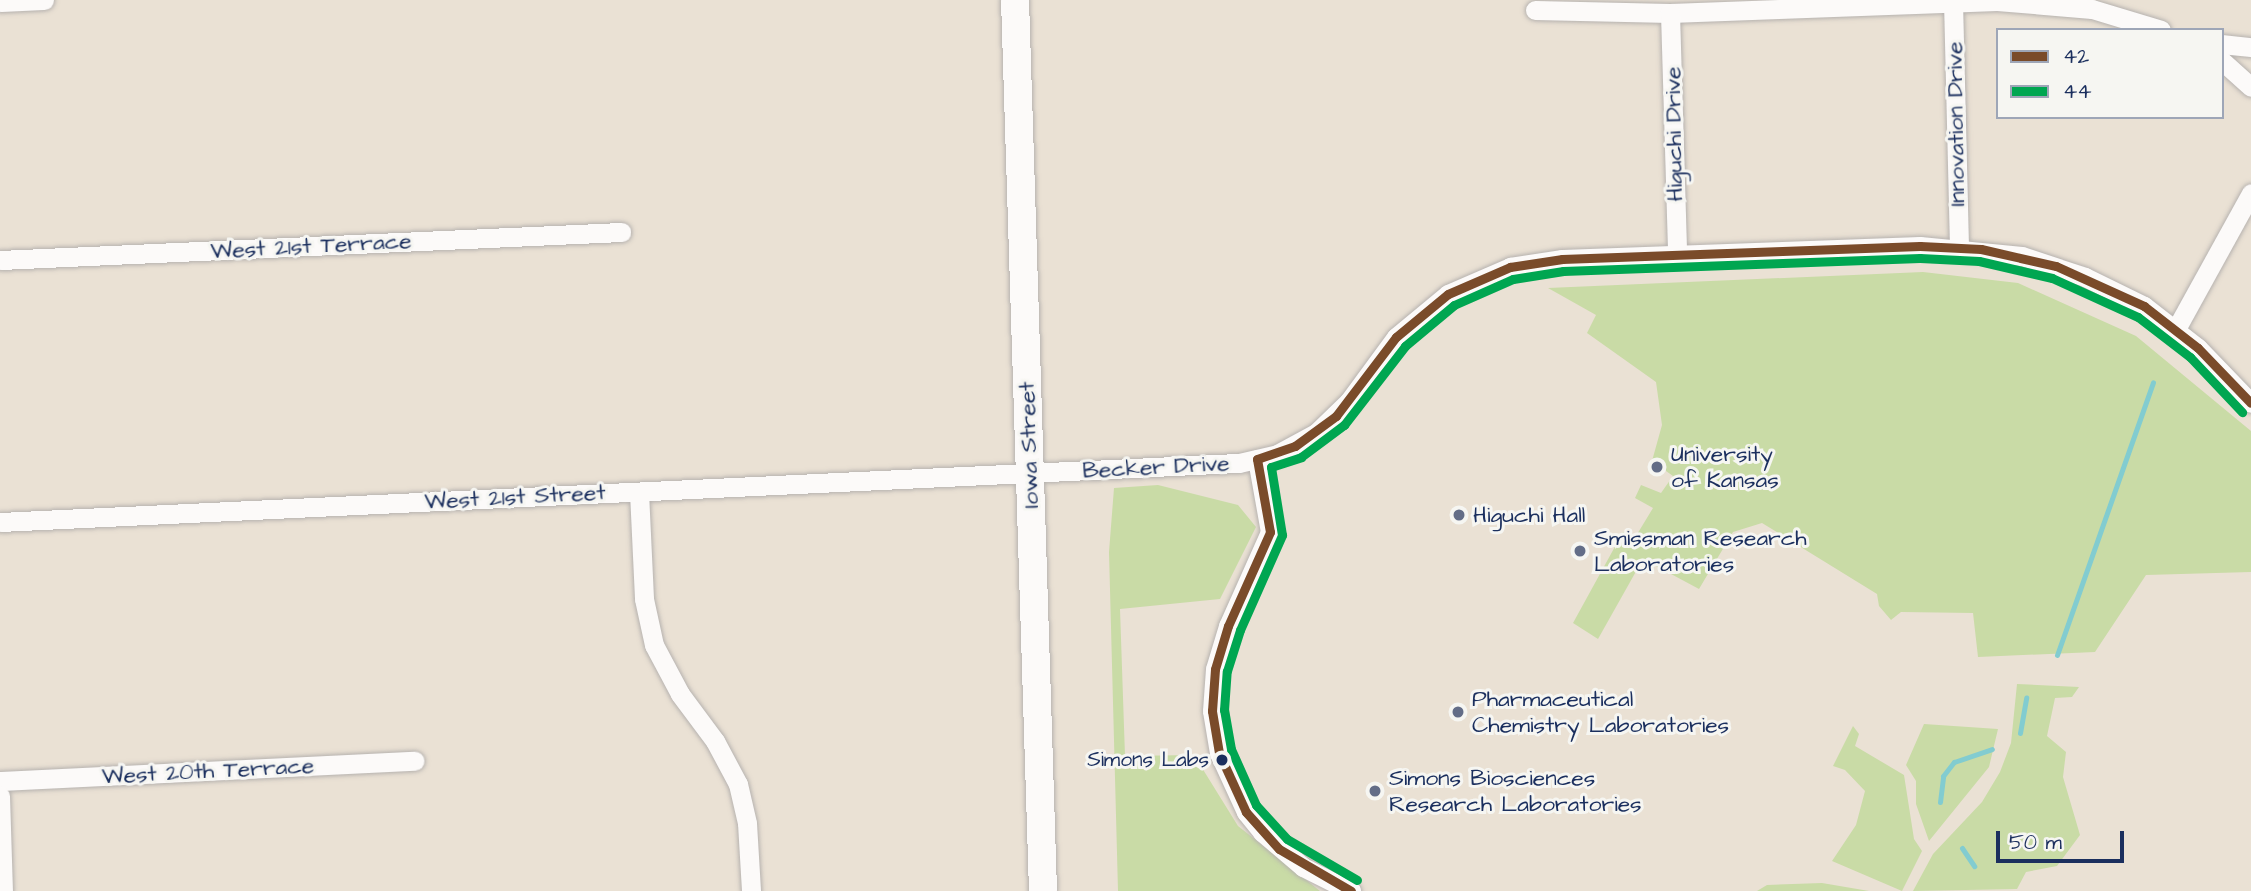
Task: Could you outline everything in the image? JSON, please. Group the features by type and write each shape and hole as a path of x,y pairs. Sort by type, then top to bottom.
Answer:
{"highway":[{"name":"Iowa Street","path":"1015,0 1043,891"}],"street":[{"path":"0,2 44,0"},
{"path":"1535,10 1671,13 1953,1 2046,2 2092,9 2154,28"},
{"name":"Innovation Drive","path":"1953,1 1959,247"},
{"name":"Higuchi Drive","path":"1671,13 1677,256"},
{"path":"2223,44 2251,47"},
{"path":"2223,62 2251,87"},
{"path":"2176,329 2251,193"},
{"name":"West 21st Terrace","path":"0,260 621,232"},
{"name":"Becker Drive","path":"1030,474 1257,459 1316,433 1336,416 1412,322 1448,295 1478,279 1535,262 1959,247 2022,256 2085,277 2144,306 2176,329 2251,403"},
{"path":"1257,459 1270,532 1227,626 1214,669 1212,711 1219,753 1246,813 1262,832 1303,867 1352,891"},
{"name":"West 21st Street","path":"0,522 1030,474"},
{"path":"639,492 644,599 654,645 680,694 715,741 738,784 747,823 751,891"},
{"name":"West 20th Terrace","path":"0,781 415,761"},
{"path":"0,796 3,891"}],"green space":[{"path":"1923,272 2018,283 2136,336 2251,431 2251,572 2146,575 2095,652 1978,657 1973,613 1901,612 1891,620 1879,606 1877,594 1762,523 1733,532 1699,589 1643,559 1598,639 1573,623 1623,532 1636,536 1653,508 1635,498 1641,485 1661,493 1673,476 1652,461 1662,425 1656,382 1587,333 1596,315 1548,288"},
{"path":"1158,485 1238,505 1256,527 1220,599 1120,609 1125,756 1194,755 1238,826 1320,891 1118,891 1109,552 1114,488"},
{"path":"2017,684 2079,687 2072,697 2055,698 2047,736 2066,752 2063,777 2080,835 2057,866 2026,872 2017,889 1913,891 1933,854 1982,802 2000,772 2011,743"},
{"path":"1924,724 1998,729 1989,767 1929,841 1916,804 1916,781 1906,765"},
{"path":"1853,726 1859,734 1855,746 1904,775 1914,839 1922,851 1902,891 1832,861 1856,825 1865,791 1845,770 1833,766"},
{"path":"1822,883 1869,891 1757,891 1767,885"}],"waterway":[{"path":"2057,655 2153,382"},
{"path":"2020,733 2026,698"},
{"path":"1940,802 1943,776 1954,762 1992,749"},
{"path":"1962,848 1974,866"}],"transit line":[{"name":"42","path":"1351,891 1279,849 1246,812 1219,753 1212,711 1215,669 1228,626 1270,532 1257,459 1295,446 1336,416 1396,337 1448,294 1510,267 1562,259 1920,246 1981,249 2056,266 2144,306 2198,348 2251,403"},
{"name":"44","path":"1357,880 1287,839 1256,805 1231,749 1224,710 1227,671 1240,630 1282,535 1271,467 1301,457 1344,425 1405,346 1454,305 1513,279 1563,271 1920,258 1979,261 2052,278 2138,317 2190,357 2242,412"}],"place":[{"name":"University of Kansas","path":"1657,467"},
{"name":"Higuchi Hall","path":"1459,515"},
{"name":"Smissman Research Laboratories","path":"1580,551"},
{"name":"Pharmaceutical Chemistry Laboratories","path":"1458,712"},
{"name":"Simons Labs","path":"1222,760"},
{"name":"Simons Biosciences Research Laboratories","path":"1375,791"}]}
